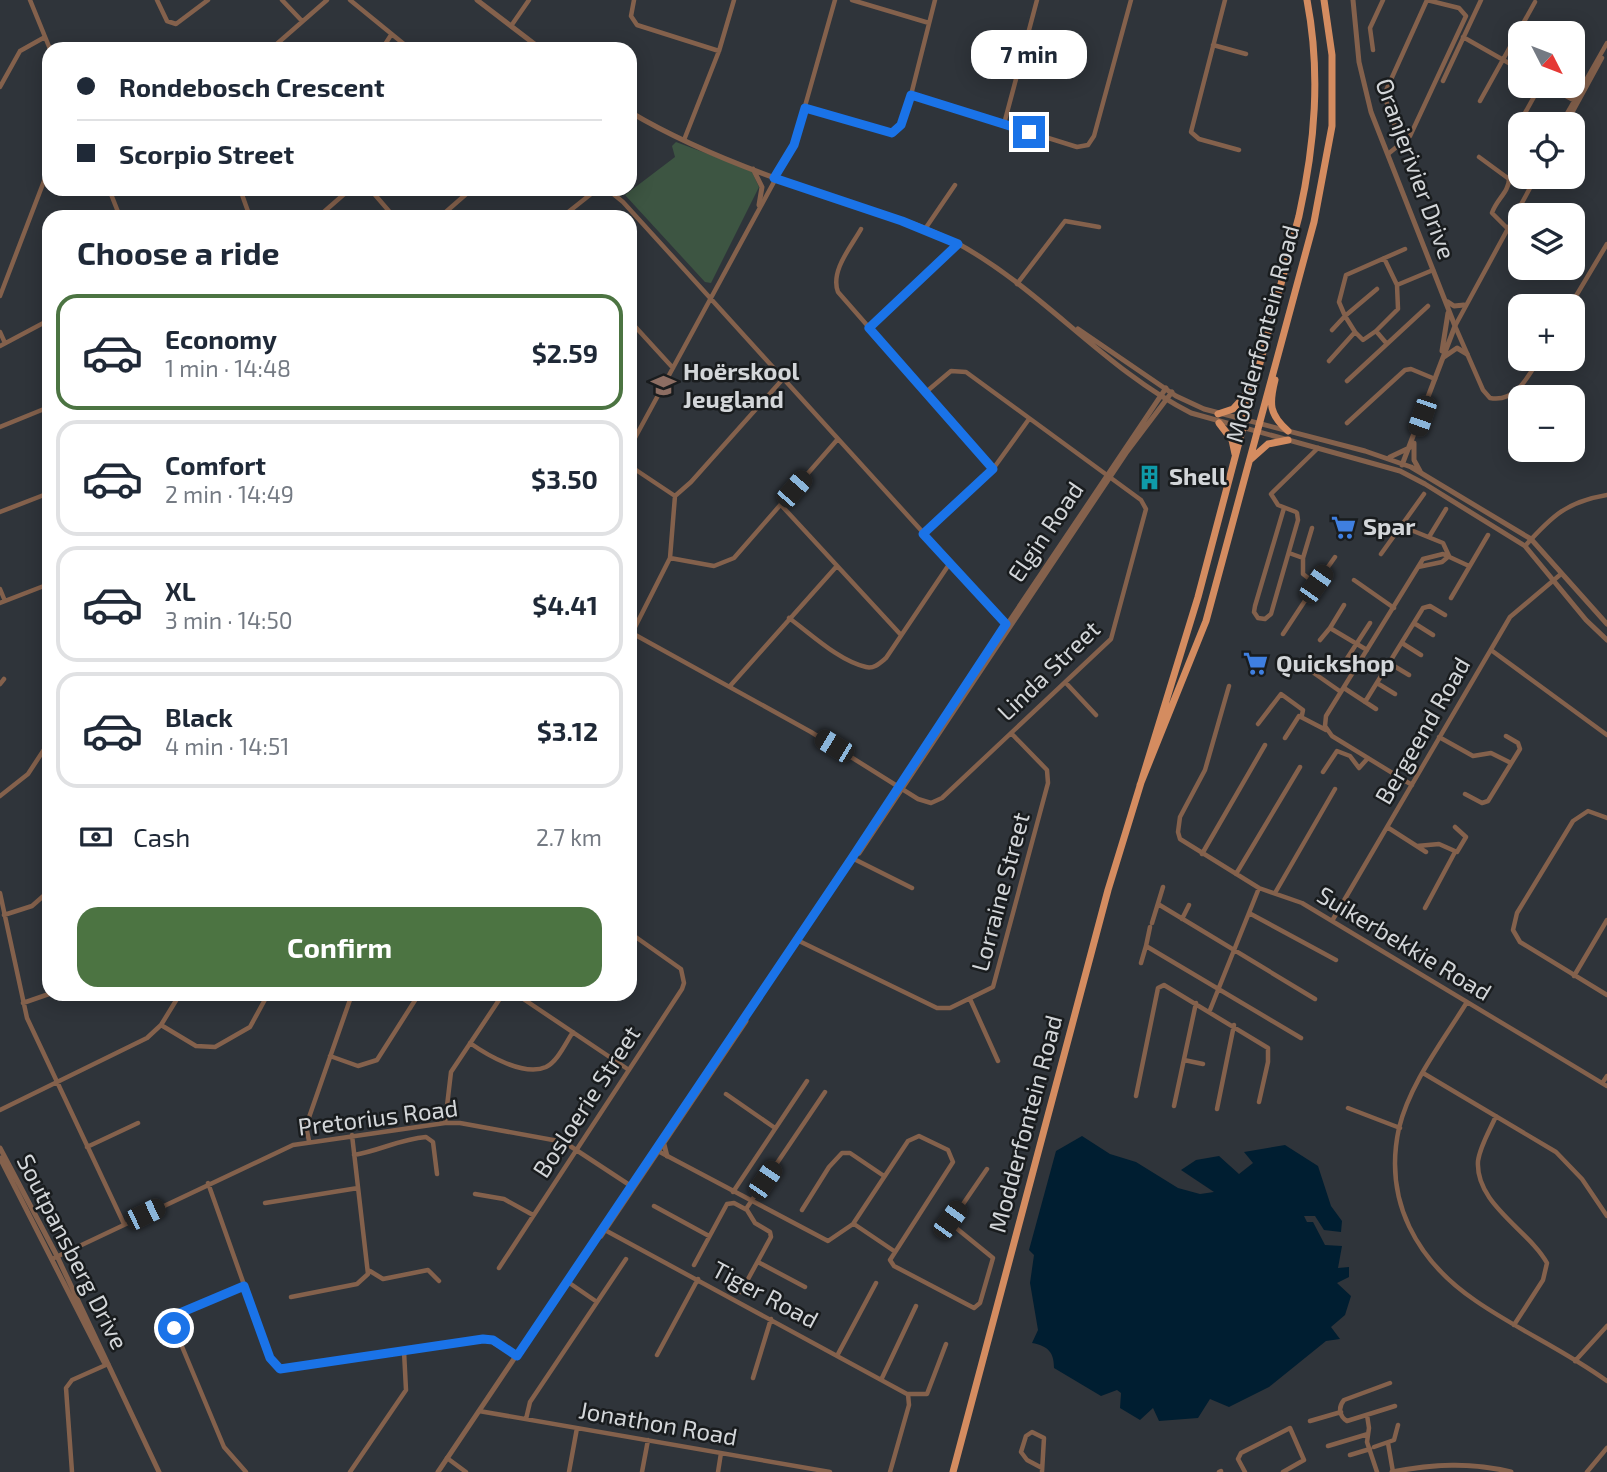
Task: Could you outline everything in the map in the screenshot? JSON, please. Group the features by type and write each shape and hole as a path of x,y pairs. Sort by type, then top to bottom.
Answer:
{"main road":[{"name":"Modderfontein Road","path":"953,1472 1108,890 1184,644 1299,216 1310,162 1316,89 1312,27 1307,0"},
{"name":"Modderfontein Road","path":"1139,788 1196,651 1222,569 1255,432 1319,201 1332,126 1332,55 1324,0"},
{"path":"1248,463 1263,447 1288,435 1274,418 1270,402 1289,315"},
{"path":"1236,458 1232,440 1218,418 1240,404 1256,382"}],"street":[{"path":"30,0 47,42"},
{"path":"158,0 167,21 176,24 208,0"},
{"path":"282,0 302,21"},
{"path":"279,42 327,0"},
{"path":"350,0 400,42"},
{"path":"477,0 532,42"},
{"path":"511,26 529,0"},
{"path":"634,0 631,16 637,25 719,51"},
{"path":"684,140 719,51 734,0"},
{"path":"637,434 794,145 835,0"},
{"path":"852,0 929,23"},
{"path":"805,108 892,133 901,125 911,95 935,0"},
{"path":"1004,124 1037,0"},
{"path":"911,95 1083,147 1094,136 1132,0"},
{"path":"1225,0 1191,128 1196,137 1239,150"},
{"name":"Oranjerivier Drive","path":"1353,0 1364,90 1455,326"},
{"path":"1373,50 1370,28 1383,0"},
{"path":"1388,155 1402,146 1410,135 1465,16 1459,8 1427,0 1384,96 1402,146"},
{"path":"1443,81 1481,0"},
{"path":"1480,101 1535,2"},
{"path":"386,42 391,35"},
{"path":"0,87 20,51 45,37"},
{"path":"1463,37 1508,64"},
{"path":"1576,101 1607,43"},
{"path":"1213,44 1246,54"},
{"path":"1570,112 1607,49"},
{"path":"1570,98 1576,101"},
{"path":"637,116 684,140 774,178 925,229 958,244 1069,324 1163,398 1218,418 1244,424 1258,422 1318,448 1400,471 1487,520 1525,546 1555,579 1580,613 1607,640"},
{"path":"1479,157 1509,179 1509,186 1496,201 1492,213 1507,228"},
{"path":"752,168 761,183 760,205"},
{"path":"925,229 955,185"},
{"path":"0,296 42,186"},
{"path":"1400,471 1440,362 1464,306 1528,189"},
{"path":"326,210 342,196"},
{"path":"376,196 388,210"},
{"path":"448,210 464,196"},
{"path":"570,210 586,196"},
{"path":"615,196 628,210"},
{"path":"637,220 1007,625"},
{"path":"1016,285 1065,221 1080,221 1099,227"},
{"path":"861,229 838,271 836,286 842,298 993,469"},
{"path":"869,328 958,244"},
{"path":"1577,294 1607,244"},
{"path":"1384,258 1397,285 1398,309 1363,340 1355,332 1339,302 1346,275 1384,258 1405,249"},
{"path":"1397,285 1433,270"},
{"path":"1332,330 1377,289"},
{"path":"1438,370 1447,328 1446,303 1464,306"},
{"path":"1347,381 1428,306"},
{"path":"0,332 3,345 42,324"},
{"path":"1069,324 1104,344 1172,393 1218,418"},
{"path":"1455,326 1483,390 1495,399 1519,389 1531,371"},
{"path":"637,329 673,368"},
{"path":"1376,331 1387,344"},
{"path":"1329,360 1355,332"},
{"path":"1440,362 1452,349 1467,354"},
{"path":"1347,423 1405,370 1411,369 1435,379"},
{"name":"Linda Street","path":"901,787 925,802 937,802 1114,636 1146,513 1141,500 960,370 947,373 926,392"},
{"path":"637,621 670,558 675,496 691,482 782,380"},
{"name":"Elgin Road","path":"438,1472 854,859 1007,625 1163,398 1166,388"},
{"name":"Elgin Road","path":"1163,398 1172,393"},
{"path":"0,427 42,410"},
{"path":"923,534 993,469 1029,419"},
{"path":"1244,424 1255,432 1288,435 1403,462 1531,539 1607,624"},
{"path":"1416,433 1414,460 1421,472"},
{"path":"670,558 713,566 734,558 837,440"},
{"path":"1387,457 1400,455 1411,446"},
{"path":"1284,508 1255,606 1254,612 1258,618 1265,619 1271,614 1298,516 1274,502 1273,491 1318,448"},
{"path":"637,471 675,496"},
{"path":"1381,554 1424,494"},
{"path":"1525,546 1550,520 1572,503 1607,495"},
{"path":"0,512 42,496"},
{"path":"780,505 901,635"},
{"path":"1429,537 1446,509"},
{"path":"1401,526 1446,546 1449,556"},
{"path":"1312,528 1303,558 1304,573 1316,584"},
{"path":"1451,598 1488,536"},
{"path":"1289,553 1303,558"},
{"path":"1326,728 1326,716 1423,559 1435,554 1449,556 1469,566"},
{"path":"1417,567 1443,562 1449,556"},
{"path":"1283,634 1335,557"},
{"path":"789,618 831,648 865,667 880,664 950,563"},
{"path":"730,686 836,567"},
{"name":"Bergeend Road","path":"1332,921 1510,617 1561,575"},
{"path":"1354,580 1394,608"},
{"path":"0,589 2,602 42,587"},
{"path":"1320,640 1344,605"},
{"path":"1365,702 1426,606 1445,615"},
{"path":"1580,613 1589,607"},
{"path":"1344,663 1370,623"},
{"path":"1414,623 1433,635"},
{"path":"1330,628 1367,650"},
{"path":"637,635 730,686 901,787"},
{"path":"1402,643 1421,655"},
{"path":"1491,650 1607,735"},
{"path":"1390,663 1409,675"},
{"path":"1301,664 1333,687 1354,695 1376,709"},
{"path":"1066,683 1096,715"},
{"path":"1377,683 1395,694"},
{"name":"Suikerbekkie Road","path":"1229,686 1205,770 1180,817 1180,839 1259,888 1302,903 1605,1084"},
{"path":"1258,724 1281,694 1303,710 1285,738"},
{"path":"1302,715 1412,785"},
{"name":"Lorraine Street","path":"798,941 937,1008 950,1008 971,999 996,983 1048,783 1043,766 1011,733"},
{"path":"1465,794 1485,803 1520,746 1506,736"},
{"path":"1439,737 1476,757 1491,753 1511,764"},
{"path":"1202,854 1265,745"},
{"path":"1323,772 1340,750 1353,758 1359,768 1368,758"},
{"path":"0,796 27,774 42,752"},
{"path":"1236,874 1300,767"},
{"path":"1275,893 1335,789"},
{"path":"1607,818 1588,811 1578,815 1513,922 1513,930 1520,943 1607,995"},
{"path":"1387,827 1426,852"},
{"path":"1425,908 1466,837 1455,827"},
{"path":"1417,846 1439,844 1455,852"},
{"path":"854,859 912,888"},
{"path":"1141,963 1163,887"},
{"path":"1210,1010 1259,888"},
{"path":"0,893 27,1018 124,1224"},
{"path":"4,915 32,906 42,897"},
{"path":"1158,904 1315,999"},
{"path":"1182,919 1189,905"},
{"path":"1249,913 1336,960"},
{"path":"1574,976 1607,920"},
{"name":"Bosloerie Street","path":"499,1268 684,983 683,973 676,964 637,938"},
{"name":"Elgin Road","path":"657,1151 798,941"},
{"path":"1146,946 1301,1038"},
{"path":"1136,1096 1158,988 1164,985 1210,1010 1268,1048 1268,1062 1259,1102"},
{"path":"23,1003 42,996"},
{"path":"971,999 998,1061"},
{"path":"0,1110 147,1038 160,1025 175,1001"},
{"path":"160,1025 196,1046 215,1047 250,1027 264,1001"},
{"path":"309,1141 306,1126 350,1001"},
{"path":"330,1056 358,1066 377,1060 415,1001"},
{"path":"445,1123 451,1072 498,1001"},
{"path":"526,1001 629,1070"},
{"path":"1467,1002 1423,1073 1399,1128 1396,1165 1398,1198 1406,1224 1418,1247 1451,1283 1607,1381"},
{"path":"1174,1106 1196,1003"},
{"path":"1217,1109 1234,1025"},
{"path":"470,1043 500,1062 541,1068 555,1059 573,1032"},
{"path":"1184,1060 1203,1064"},
{"path":"1423,1073 1565,1160 1607,1216"},
{"path":"1605,1084 1607,1076"},
{"path":"733,1192 807,1081"},
{"path":"746,1209 825,1092"},
{"path":"726,1094 775,1128"},
{"path":"1348,1108 1399,1128"},
{"path":"1496,1116 1481,1150 1480,1175 1495,1203 1547,1263 1543,1280 1514,1325"},
{"path":"87,1147 138,1122"},
{"name":"Pretorius Road","path":"54,1258 287,1147 309,1141 445,1123 460,1123 558,1140 577,1148 633,1187"},
{"path":"291,1297 357,1284 364,1281 369,1270 352,1135"},
{"path":"657,1151 826,1241 832,1240 853,1224 884,1176 916,1135 948,1150 954,1157 950,1167 890,1260 894,1266 969,1306 977,1307 993,1258 950,1223 987,1169"},
{"path":"354,1155 381,1151 398,1142 426,1137 433,1142 437,1174"},
{"path":"664,1144 667,1156"},
{"name":"Soutpansberg Drive","path":"0,1148 159,1472"},
{"path":"802,1210 829,1167 842,1153 850,1153 884,1176"},
{"name":"Soutpansberg Drive","path":"0,1158 54,1258"},
{"path":"208,1184 270,1358 280,1369 486,1339 517,1356"},
{"path":"265,1203 358,1188"},
{"path":"475,1194 504,1199 533,1215"},
{"path":"694,1265 729,1203 746,1209 755,1223 771,1234 741,1292"},
{"path":"654,1206 709,1236"},
{"path":"853,1224 894,1251"},
{"name":"Tiger Road","path":"604,1229 838,1354 907,1394"},
{"path":"526,1419 530,1402 626,1259"},
{"path":"758,1262 805,1287"},
{"path":"369,1270 383,1279 428,1269 439,1281"},
{"path":"657,1355 698,1279"},
{"path":"568,1282 597,1302"},
{"path":"838,1354 876,1283"},
{"path":"244,1286 185,1310 175,1318 173,1325 225,1447 246,1472"},
{"path":"882,1378 916,1306"},
{"path":"753,1378 771,1319"},
{"path":"1575,1362 1607,1326"},
{"path":"890,1472 909,1405 907,1394 924,1395 929,1392 946,1344"},
{"path":"350,1472 406,1390 404,1351"},
{"path":"72,1472 66,1388 72,1380 107,1364"},
{"path":"1341,1412 1344,1399 1390,1383"},
{"path":"1341,1412 1348,1421 1395,1406"},
{"name":"Jonathon Road","path":"479,1411 721,1453 792,1469 830,1472"},
{"path":"1310,1421 1341,1412"},
{"path":"1367,1415 1368,1434 1377,1472"},
{"path":"1350,1455 1388,1443 1397,1437 1398,1425"},
{"path":"569,1472 577,1428"},
{"path":"1245,1472 1238,1459 1241,1453 1290,1428 1304,1460 1283,1472"},
{"path":"1032,1432 1044,1438 1042,1470 1027,1460 1021,1452 1026,1436 1032,1432"},
{"path":"1328,1446 1368,1434"},
{"path":"642,1472 648,1440"},
{"path":"1388,1443 1393,1472 1421,1466 1465,1464 1511,1472"},
{"path":"1587,1472 1607,1448"},
{"path":"718,1472 721,1453"},
{"path":"447,1458 466,1472"}],"green space":[{"path":"676,142 751,170 759,187 711,283 705,282 626,196 637,196 637,186 675,157 672,146"}],"water":[{"path":"1082,1136 1110,1154 1136,1162 1178,1188 1200,1194 1214,1192 1181,1170 1196,1160 1219,1156 1239,1174 1253,1163 1244,1152 1285,1145 1318,1166 1331,1206 1342,1221 1341,1232 1324,1230 1315,1216 1304,1216 1307,1222 1313,1222 1325,1245 1342,1246 1338,1268 1349,1267 1349,1277 1337,1283 1351,1296 1345,1315 1331,1327 1340,1339 1326,1341 1269,1387 1229,1407 1210,1399 1198,1418 1159,1421 1153,1408 1140,1420 1120,1408 1121,1393 1117,1390 1101,1396 1054,1368 1049,1351 1032,1343 1038,1330 1030,1283 1034,1255 1029,1250 1056,1151"}],"place":[{"name":"Hoërskool Jeugland","path":"663,386"},
{"name":"Shell","path":"1149,477"},
{"name":"Spar","path":"1343,527"},
{"name":"Quickshop","path":"1256,664"}],"route":[{"path":"174,1328 175,1318 180,1313 244,1286 270,1358 280,1369 483,1339 493,1340 517,1356 1006,624 923,534 993,469 869,328 958,244 902,221 774,178 794,145 805,108 892,133 901,125 911,95 1029,132"}]}
